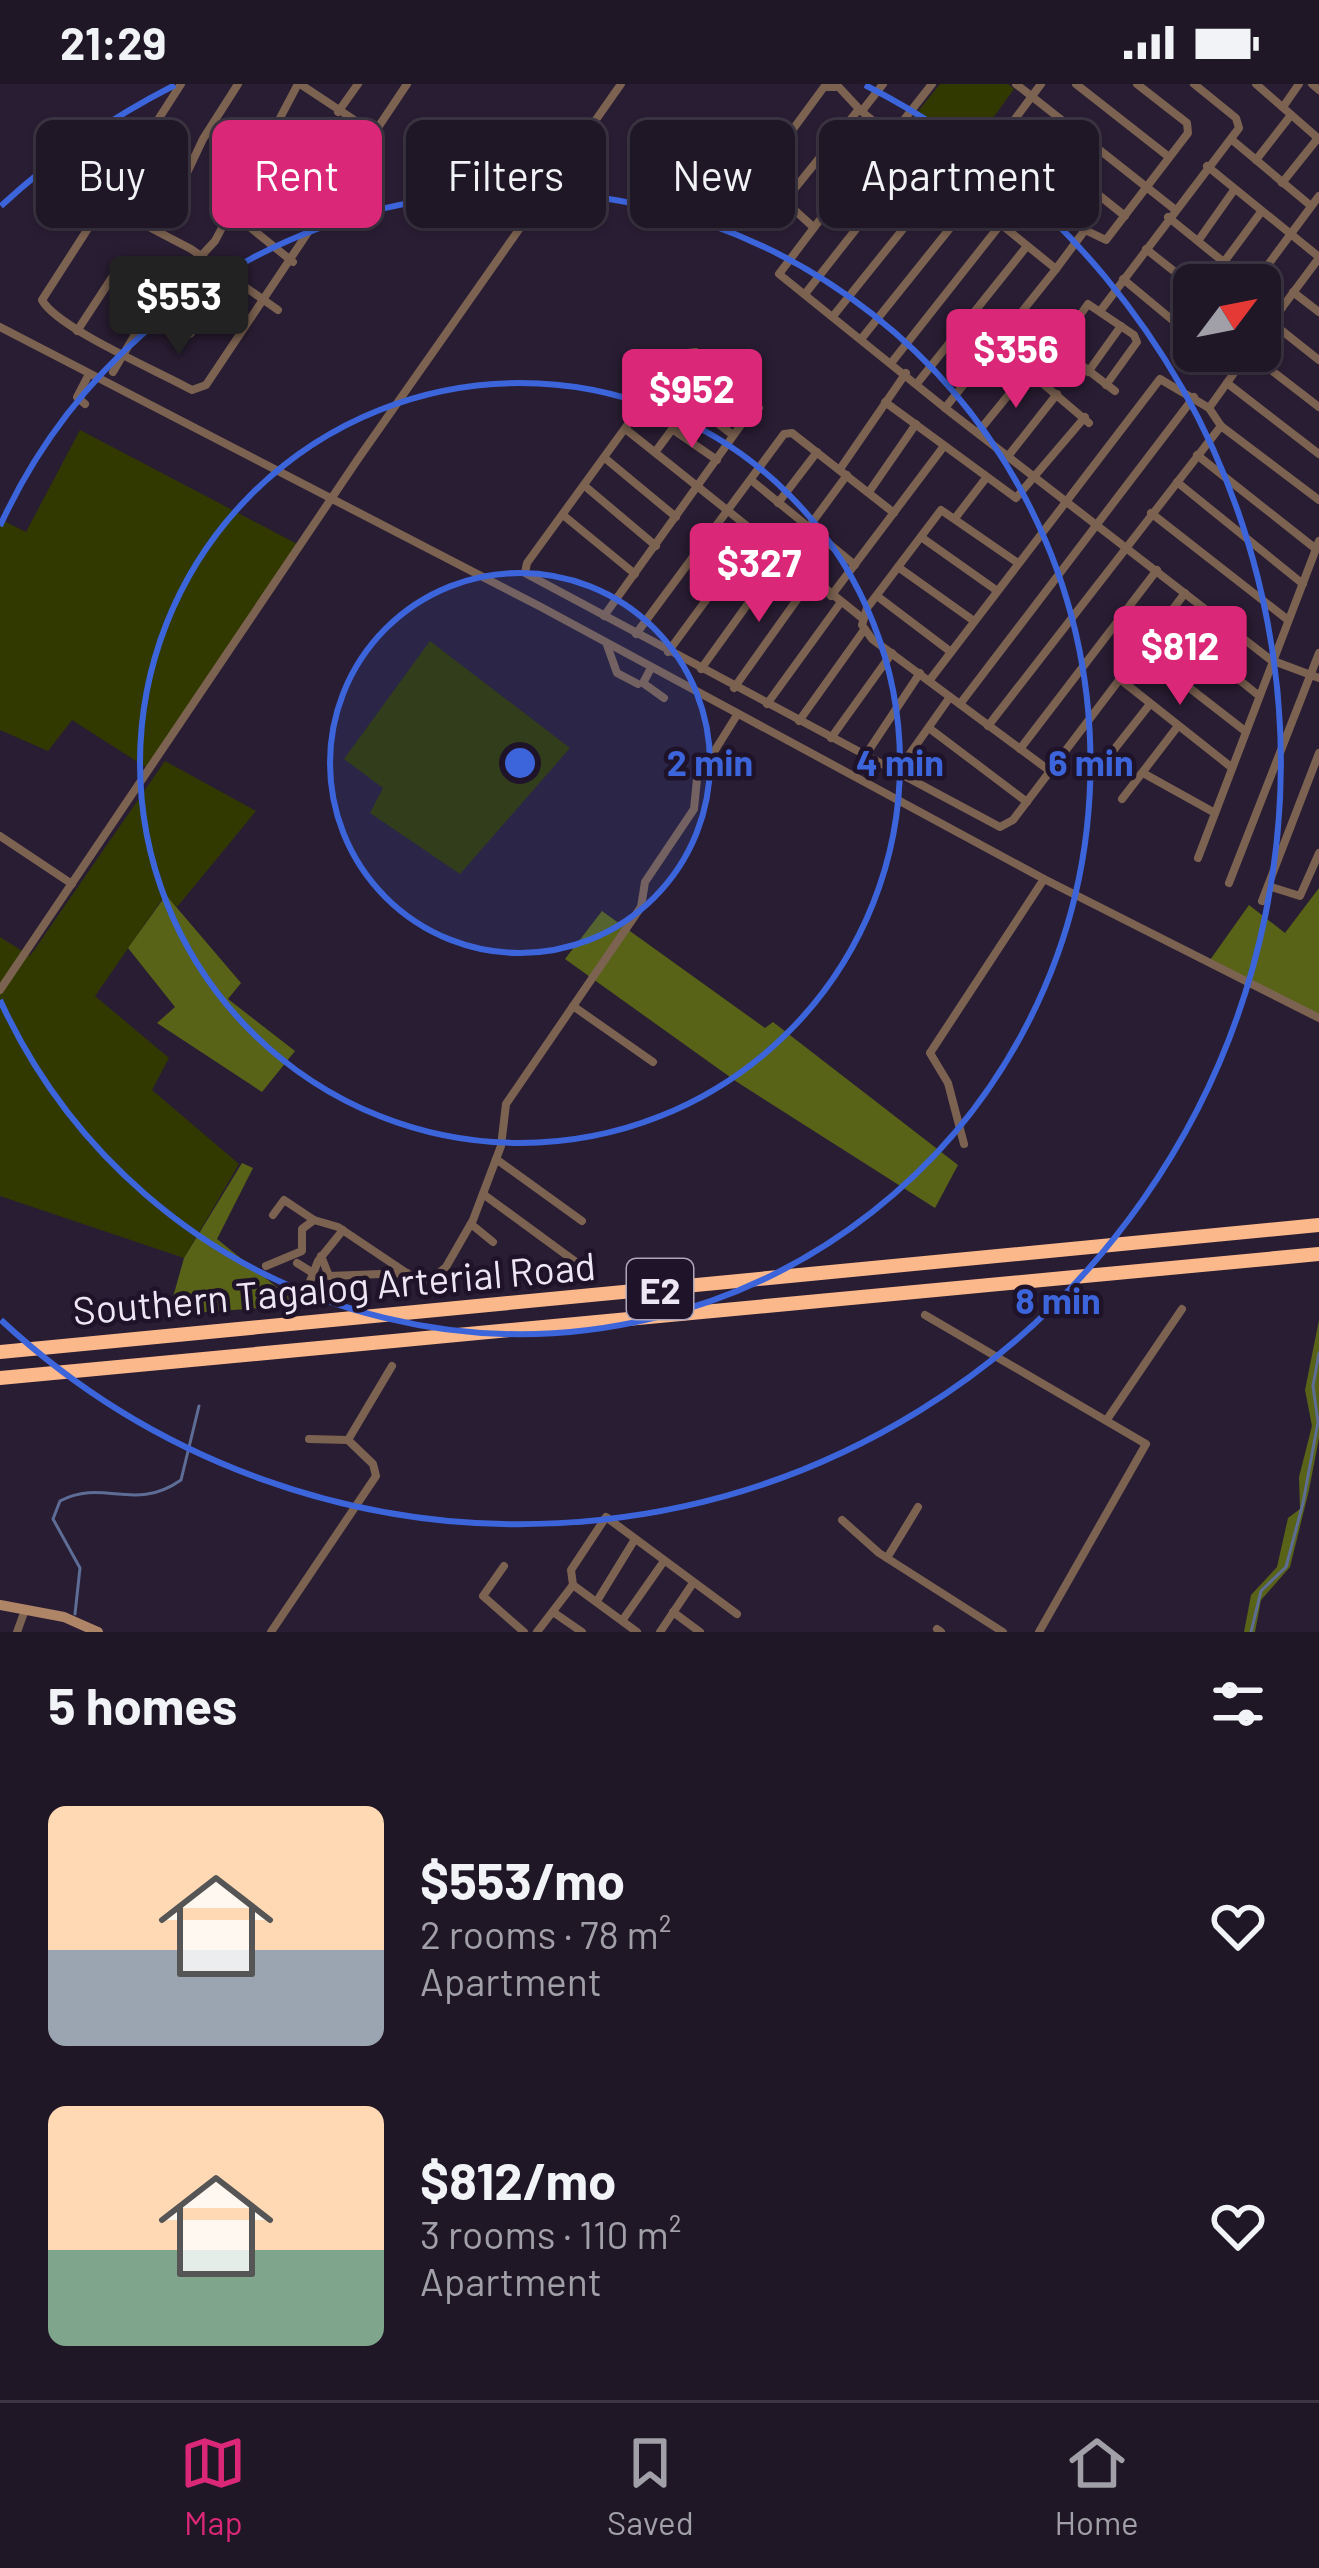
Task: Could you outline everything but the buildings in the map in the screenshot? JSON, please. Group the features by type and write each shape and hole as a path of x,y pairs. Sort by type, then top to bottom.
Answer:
{"highway":[{"name":"Southern Tagalog Arterial Road","path":"0,1352 1319,1225"},
{"name":"Southern Tagalog Arterial Road","path":"0,1378 1319,1254"}],"main road":[{"path":"0,1605 64,1617 98,1632"}],"street":[{"path":"158,120 181,84"},
{"path":"160,230 203,139 238,84"},
{"path":"280,120 299,84 351,120"},
{"path":"338,112 358,84"},
{"path":"382,122 407,84"},
{"path":"0,990 330,500 621,84"},
{"path":"795,189 883,84"},
{"path":"901,120 932,84"},
{"path":"1016,84 1146,185 1227,264"},
{"path":"1015,120 1041,84"},
{"path":"1076,84 1169,157"},
{"path":"1082,228 1106,240 1189,128 1137,84"},
{"path":"1101,310 1239,128 1236,118 1194,84"},
{"path":"1256,84 1319,138 1282,183"},
{"path":"1256,160 1300,84"},
{"path":"1312,84 1319,90"},
{"path":"795,127 824,87 836,86 873,120"},
{"path":"1231,140 1311,206"},
{"path":"1208,166 1318,261 1282,308"},
{"path":"1198,241 1234,190"},
{"path":"1099,195 1125,216"},
{"path":"1268,264 1319,196"},
{"path":"795,212 812,224"},
{"path":"1224,262 1261,212"},
{"path":"819,216 778,269 945,408 1039,476 1270,660 1315,677"},
{"path":"88,228 43,293 51,314 76,331 198,390 266,303 315,228"},
{"path":"156,228 278,310"},
{"path":"113,372 147,314 203,257 221,228"},
{"path":"251,228 293,262"},
{"path":"805,293 856,228"},
{"path":"834,315 904,228"},
{"path":"862,338 950,228"},
{"path":"892,362 998,228"},
{"path":"1004,228 1056,269"},
{"path":"945,408 1085,230"},
{"path":"918,382 1027,246"},
{"path":"1146,248 1173,270"},
{"path":"76,331 115,272 146,277 203,318 190,334 147,314"},
{"path":"1124,279 1173,320"},
{"path":"1293,292 1319,312"},
{"path":"1045,337 1057,347 1088,372 1111,388 1137,342 1101,310 1085,306 1057,347"},
{"path":"1088,372 1121,326"},
{"path":"0,328 607,644 1044,879 1319,1018"},
{"path":"1281,330 1319,360"},
{"path":"885,402 1016,498 1087,420 1028,370 994,350"},
{"path":"604,616 758,406 696,352 679,354 524,570 604,616 668,652 734,688 1000,827 1009,826 1028,802 1185,593"},
{"path":"656,451 716,370"},
{"path":"979,431 1028,370"},
{"path":"1209,408 1235,372"},
{"path":"1274,372 1319,407"},
{"path":"808,528 906,373"},
{"path":"85,404 77,398 89,374"},
{"path":"929,681 1160,379 1209,408 1220,426 1319,500"},
{"path":"1227,383 1319,454"},
{"path":"1009,454 1057,394"},
{"path":"960,704 1194,397"},
{"path":"692,403 734,436"},
{"path":"869,492 916,424"},
{"path":"988,726 1220,426"},
{"path":"672,428 717,460"},
{"path":"627,430 861,616 864,630 892,653 1050,771"},
{"path":"636,634 784,434 792,433 894,513"},
{"path":"831,596 944,446"},
{"path":"778,503 818,452"},
{"path":"1197,455 1317,545 1198,858"},
{"path":"606,459 676,517"},
{"path":"956,517 986,478"},
{"path":"751,480 855,566"},
{"path":"1177,482 1303,584"},
{"path":"586,487 656,546"},
{"path":"861,616 941,510 1018,563"},
{"path":"1151,513 1288,620"},
{"path":"563,515 635,574"},
{"path":"668,652 756,532"},
{"path":"921,537 996,590"},
{"path":"701,669 783,555"},
{"path":"898,567 974,621"},
{"path":"1019,749 1157,570"},
{"path":"734,688 811,580"},
{"path":"877,596 951,652"},
{"path":"767,704 841,602"},
{"path":"1165,620 1258,694"},
{"path":"799,721 864,630"},
{"path":"607,644 616,673 638,684"},
{"path":"1142,651 1245,731"},
{"path":"1228,883 1315,677 1319,652"},
{"path":"831,738 892,653"},
{"path":"652,668 643,683 664,698"},
{"path":"865,756 920,673"},
{"path":"1120,680 1231,767"},
{"path":"897,772 950,697"},
{"path":"1094,775 1150,704"},
{"path":"273,1215 284,1200 314,1220 343,1230 417,1280 434,1279 471,1224 496,1159 506,1104 641,907 644,882 694,809 697,779 737,715"},
{"path":"1122,800 1178,726"},
{"path":"929,728 1028,802"},
{"path":"1262,902 1319,754"},
{"path":"1143,773 1215,813"},
{"path":"0,836 72,884"},
{"path":"1268,886 1300,896 1319,853"},
{"path":"964,1144 953,1097 930,1053 1044,879"},
{"path":"573,1006 653,1062"},
{"path":"496,1159 582,1221"},
{"path":"483,1194 580,1265"},
{"path":"266,1266 302,1251 302,1228 314,1220"},
{"path":"471,1224 493,1242"},
{"path":"309,1284 321,1256 343,1230"},
{"path":"321,1256 329,1276 408,1273"},
{"path":"297,1263 313,1273"},
{"path":"1108,1418 1181,1309"},
{"path":"926,1315 1146,1444 1039,1632"},
{"path":"348,1440 392,1366"},
{"path":"271,1632 376,1476 373,1463 348,1440 309,1439"},
{"path":"887,1558 918,1507"},
{"path":"538,1632 573,1585 571,1570 604,1518 737,1614"},
{"path":"842,1520 887,1558 1004,1632"},
{"path":"597,1601 635,1539"},
{"path":"624,1618 664,1562"},
{"path":"504,1566 483,1596 524,1632"},
{"path":"660,1632 693,1583"},
{"path":"573,1585 637,1632"},
{"path":"17,1632 25,1610"},
{"path":"553,1612 582,1632"},
{"path":"673,1612 700,1632"}],"green space":[{"path":"940,84 1008,84 1014,89 991,120 911,120"},
{"path":"80,430 299,545 147,768 72,720 48,751 0,730 0,519 26,532"},
{"path":"430,641 570,748 460,874 370,813 383,788 344,759"},
{"path":"165,761 256,811 177,907 165,895 95,996 169,1058 152,1090 239,1164 184,1258 0,1196 0,937 30,956"},
{"path":"1319,888 1319,1015 1210,960 1249,905 1285,933"},
{"path":"166,895 241,983 228,999 295,1051 262,1092 157,1023 175,1007 128,948"},
{"path":"602,911 765,1028 773,1022 958,1165 935,1208 737,1082 565,959"},
{"path":"242,1163 253,1168 217,1239 299,1305 168,1315 184,1258"},
{"path":"1319,1320 1319,1438 1309,1490 1290,1567 1261,1600 1255,1632 1244,1632 1251,1595 1277,1567 1288,1518 1300,1509 1299,1477 1312,1426 1305,1390"}],"waterway":[{"path":"1251,1632 1261,1591 1286,1567 1303,1503 1318,1422 1313,1386 1319,1353"},
{"path":"75,1614 80,1568 53,1519 60,1501 91,1493 148,1494 181,1480 199,1406"}]}
